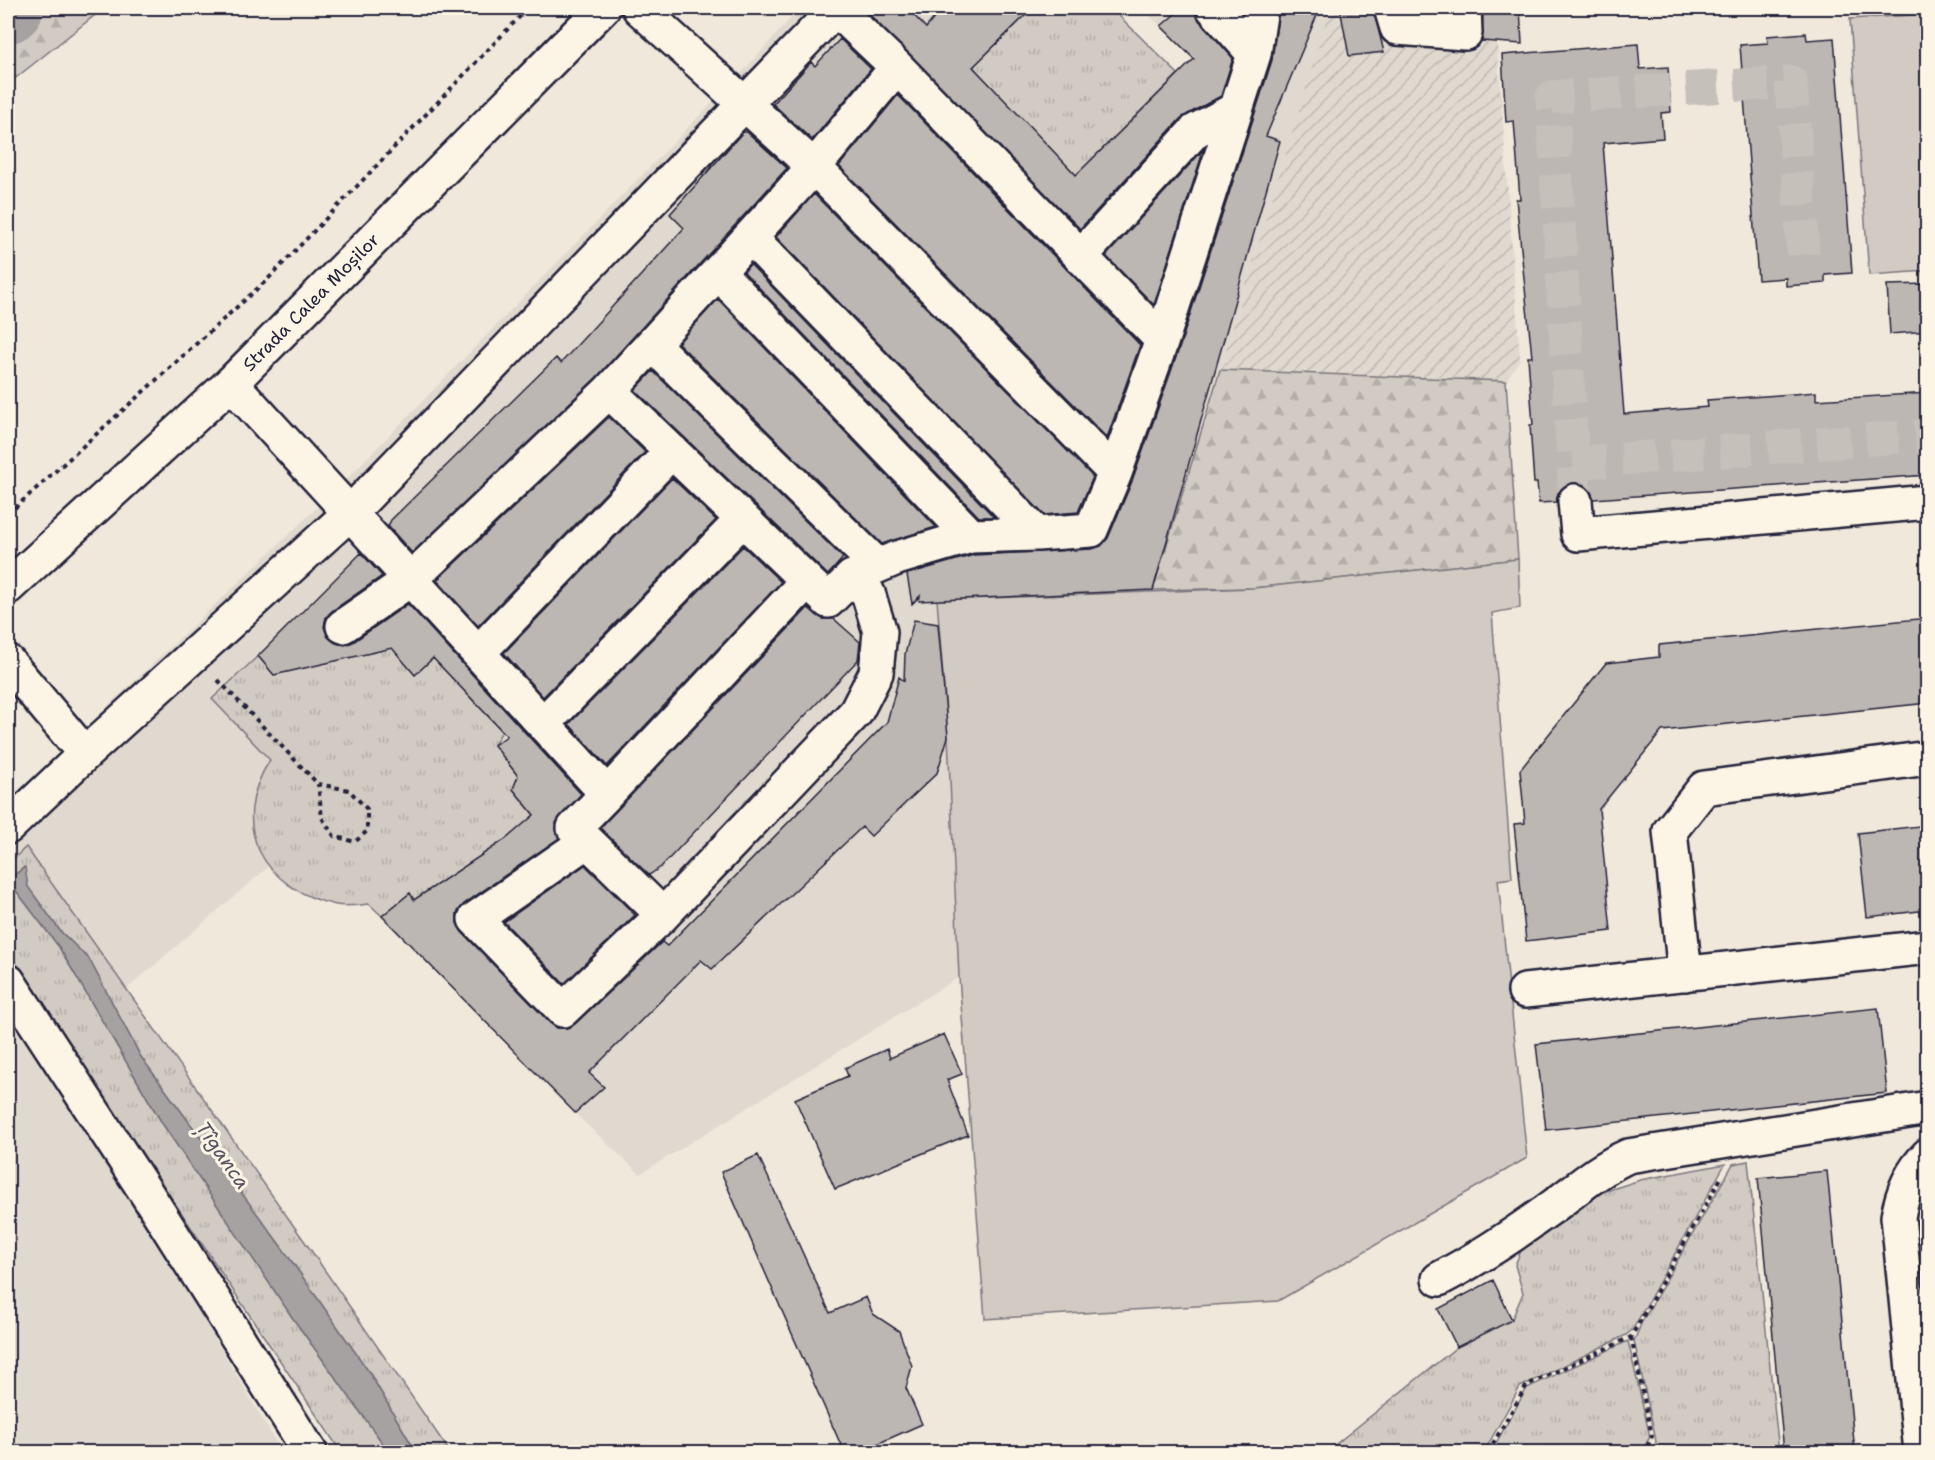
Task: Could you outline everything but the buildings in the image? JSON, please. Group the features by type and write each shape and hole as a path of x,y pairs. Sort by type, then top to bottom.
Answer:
{"main road":[{"name":"Strada Calea Moșilor","path":"8,587 231,383 603,8"},
{"path":"639,8 814,167 1115,473"},
{"path":"8,827 350,513 836,8 897,67 1162,340"},
{"path":"1213,8 1254,54"},
{"path":"609,391 828,601 865,572 971,536 1092,530 1115,473 1162,340 1254,54 1261,8"},
{"path":"1391,8 1397,28 1465,33 1464,8"},
{"path":"343,626 411,579 609,391 814,167 897,67"},
{"path":"1080,257 1195,131 1234,111"},
{"path":"750,237 1037,534"},
{"path":"718,272 971,536"},
{"path":"587,841 474,920 563,1010 663,915 856,712 876,673 880,632 868,593 865,572 652,344"},
{"path":"231,383 607,794"},
{"path":"478,654 672,451"},
{"path":"1575,501 1578,534 1928,502"},
{"path":"543,724 743,519"},
{"path":"663,915 574,828 807,581"},
{"path":"8,663 85,754"},
{"path":"1685,974 1670,831 1704,788 1928,758"},
{"path":"1525,991 1928,947"},
{"path":"8,981 147,1194 310,1452"},
{"path":"1439,1279 1493,1250 1602,1168 1628,1156 1928,1108"},
{"path":"1921,1452 1898,1217 1901,1198 1910,1175 1928,1155"}],"path":[{"path":"8,514 268,279 528,8"},
{"path":"195,656 318,784 349,790 367,809 368,831 355,842 334,836 322,818 318,784"},
{"path":"1488,1452 1527,1385 1631,1337 1744,1138"},
{"path":"1631,1337 1652,1436 1645,1452"}],"shaded area":[{"path":"800,8 1020,8 1027,14 1178,74 1194,59 1142,8 1330,8 1153,590 1109,593 938,624 948,737 959,977 640,1174 556,1096 382,916 410,893 533,816 399,657 412,643 274,675 258,656 212,699 270,760 257,780 254,837 268,867 40,1064 172,1266 282,1452 8,1452 8,801 342,484 748,66"},
{"path":"1330,8 1520,8 1520,16 1497,42 1520,359 1506,381 1220,370"},
{"path":"25,867 28,887 61,932 89,959 141,1057 283,1249 369,1372 416,1452 389,1452 292,1317 162,1123 59,947 8,880"}],"green space":[{"path":"8,8 104,8 8,84"},
{"path":"1033,8 1111,8 1178,74 1076,175 973,67"},
{"path":"1927,14 1927,271 1869,275 1850,19"},
{"path":"1220,370 1506,381 1518,559 1253,588 1153,590"},
{"path":"1518,559 1520,608 1492,613 1512,878 1498,880 1527,1158 1278,1301 985,1319 959,977 948,737 937,600 1253,588"},
{"path":"414,643 400,657 415,675 433,658 502,731 494,745 518,776 513,789 534,815 506,839 414,900 409,894 382,916 369,904 340,906 310,897 289,885 272,869 260,851 253,831 252,808 257,785 270,760 212,699 258,656 274,675"},
{"path":"26,847 310,1249 450,1452 416,1452 369,1372 283,1249 141,1057 89,959 61,932 28,887 24,867 8,880 8,864"},
{"path":"8,880 59,947 162,1123 292,1317 389,1452 341,1452 8,953"},
{"path":"1748,1161 1779,1452 1657,1451 1634,1341 1642,1322 1733,1164"},
{"path":"1725,1164 1633,1329 1626,1335 1520,1387 1484,1452 1326,1452 1457,1347 1512,1319 1523,1293 1515,1265 1522,1248 1568,1209 1597,1194 1640,1180"},
{"path":"1927,1181 1927,1377 1910,1212"},
{"path":"1628,1341 1650,1437 1641,1452 1491,1452 1527,1388"}],"tunnel":[{"path":"1575,501 1552,97 1791,82 1804,262"},
{"path":"1573,463 1928,435"}],"water label":[{"name":"Țîganca","path":"223,1155"}]}
